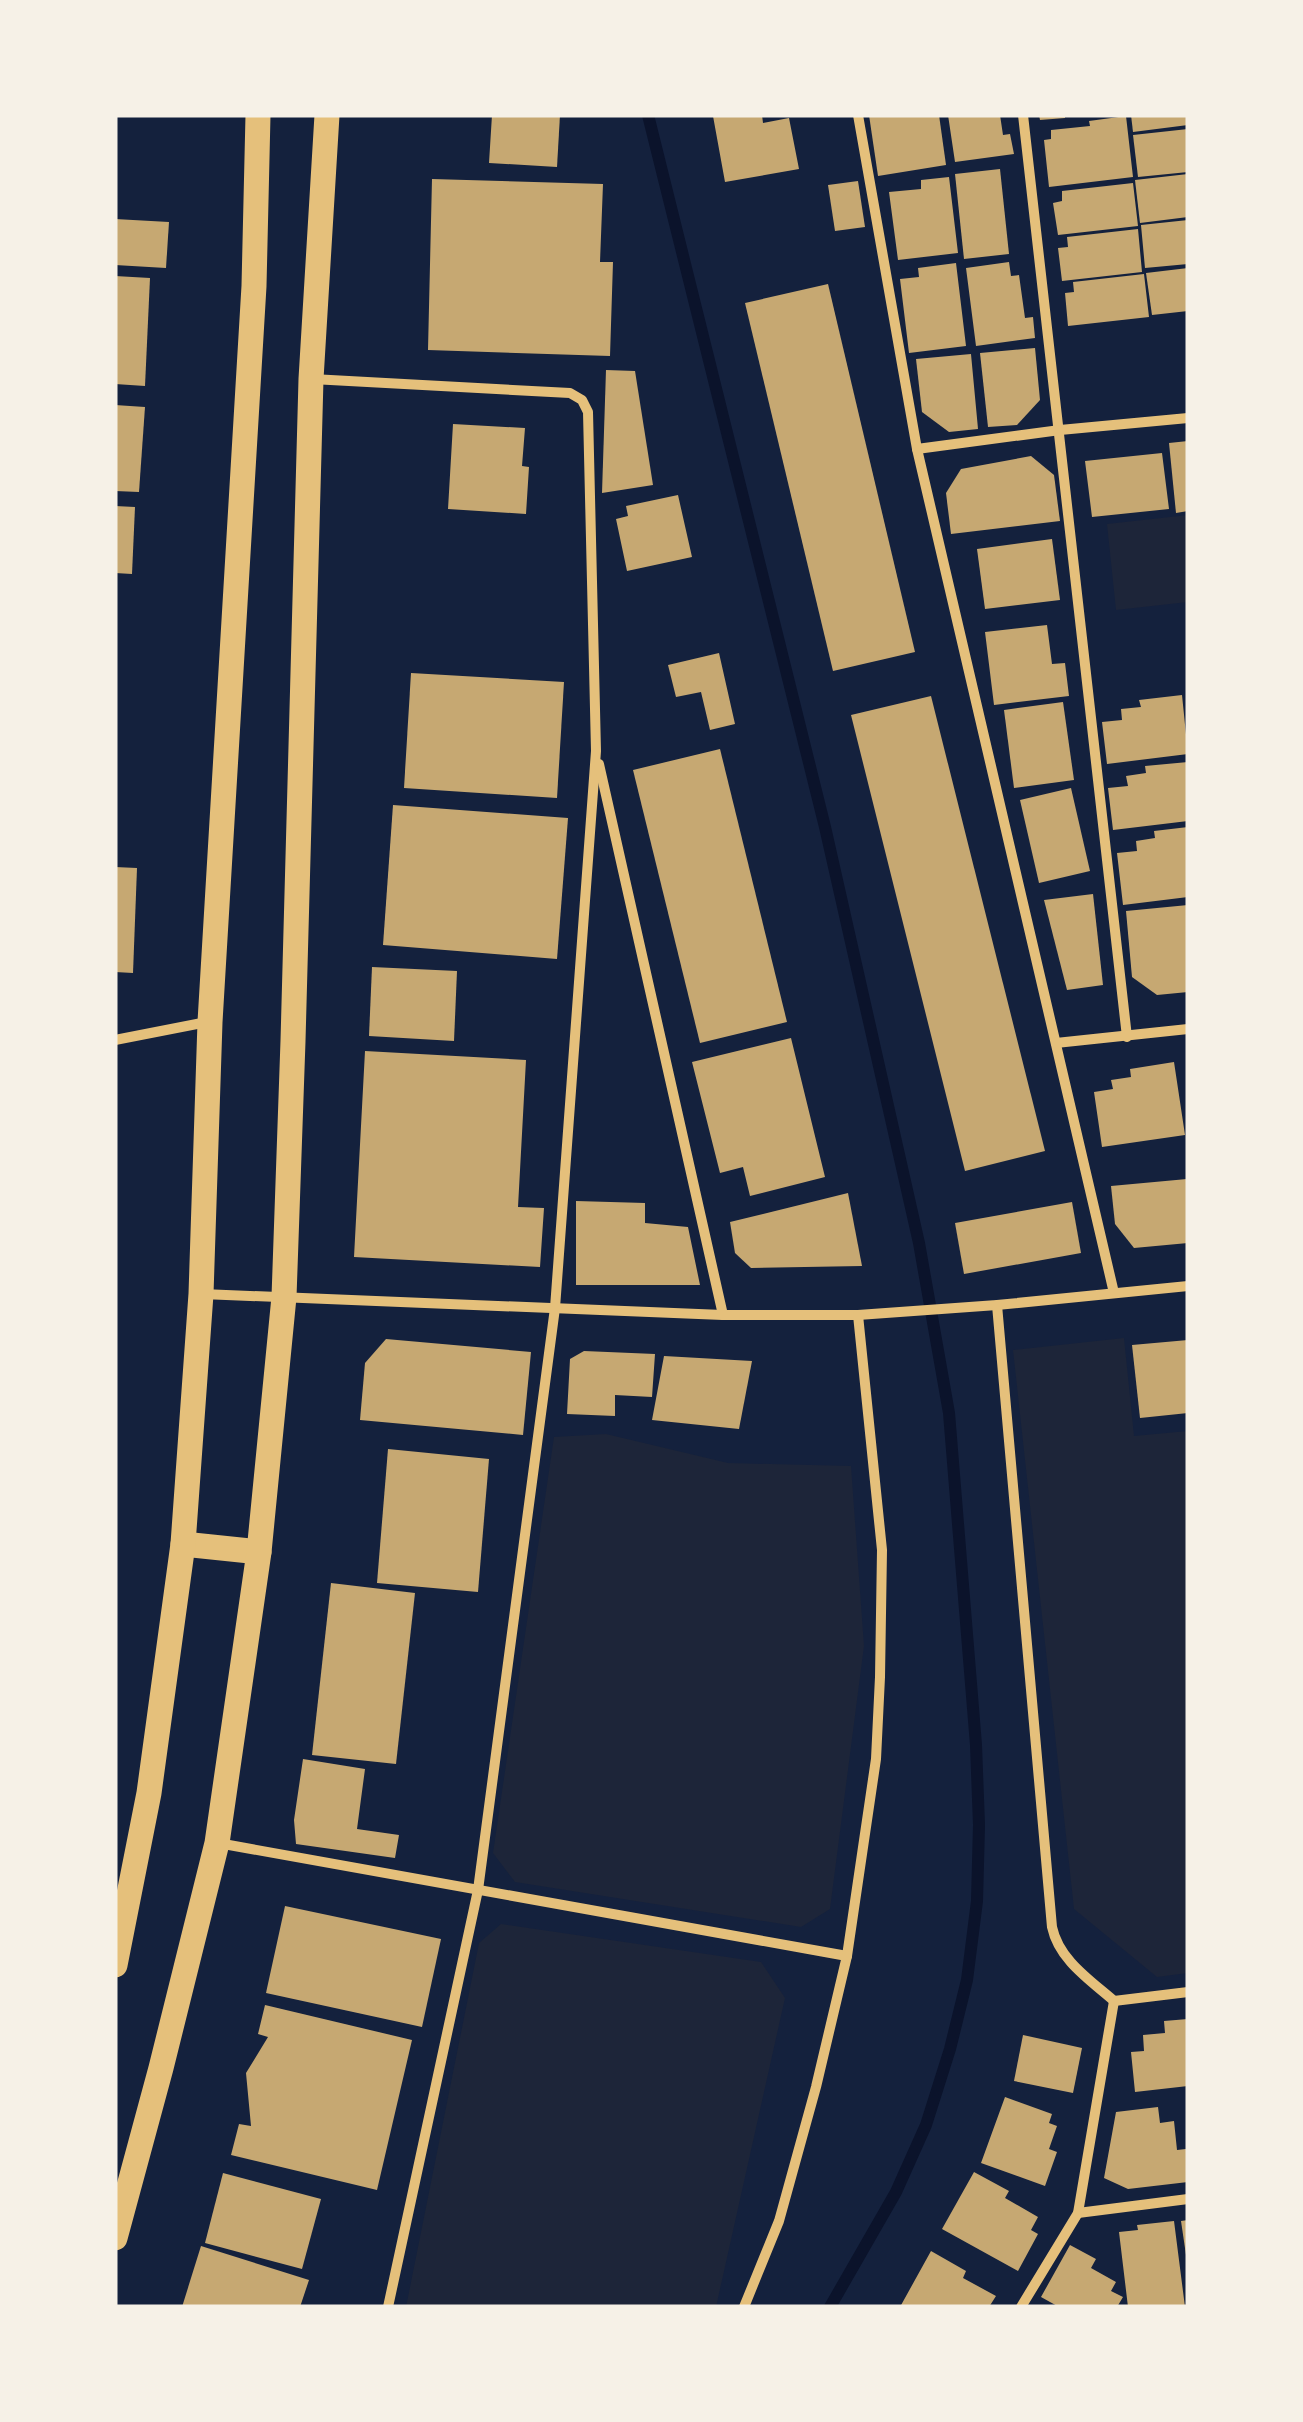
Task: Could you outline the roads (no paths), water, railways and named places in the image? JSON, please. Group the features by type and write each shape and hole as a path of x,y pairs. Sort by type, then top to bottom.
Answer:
{"main road":[{"path":"115,1965 149,1793 182,1544 201,1294 210,1022 254,286 258,115"},
{"path":"115,2238 162,2068 216,1843 258,1552 284,1297 311,379 327,115"},
{"path":"182,1544 258,1552"}],"street":[{"path":"858,115 917,449 1114,1293"},
{"path":"1023,115 1128,1037"},
{"path":"311,379 570,393 582,400 588,412 596,751 555,1308 478,1890 388,2307"},
{"path":"917,449 1188,418"},
{"path":"596,751 723,1314"},
{"path":"115,1040 210,1022"},
{"path":"1056,1043 1188,1030"},
{"path":"201,1294 723,1314 858,1315 1188,1286"},
{"path":"997,1305 1052,1927 1067,1958 1114,2001 1188,1992"},
{"path":"744,2307 779,2222 816,2087 847,1956 876,1759 882,1550 858,1315"},
{"path":"216,1843 847,1956"},
{"path":"1021,2307 1078,2214 1114,2001"},
{"path":"1078,2214 1188,2200"}],"waterway":[{"path":"648,115 825,827 919,1243 949,1413 979,1825 977,1901 967,1980 926,2125 896,2192 830,2307"}]}
